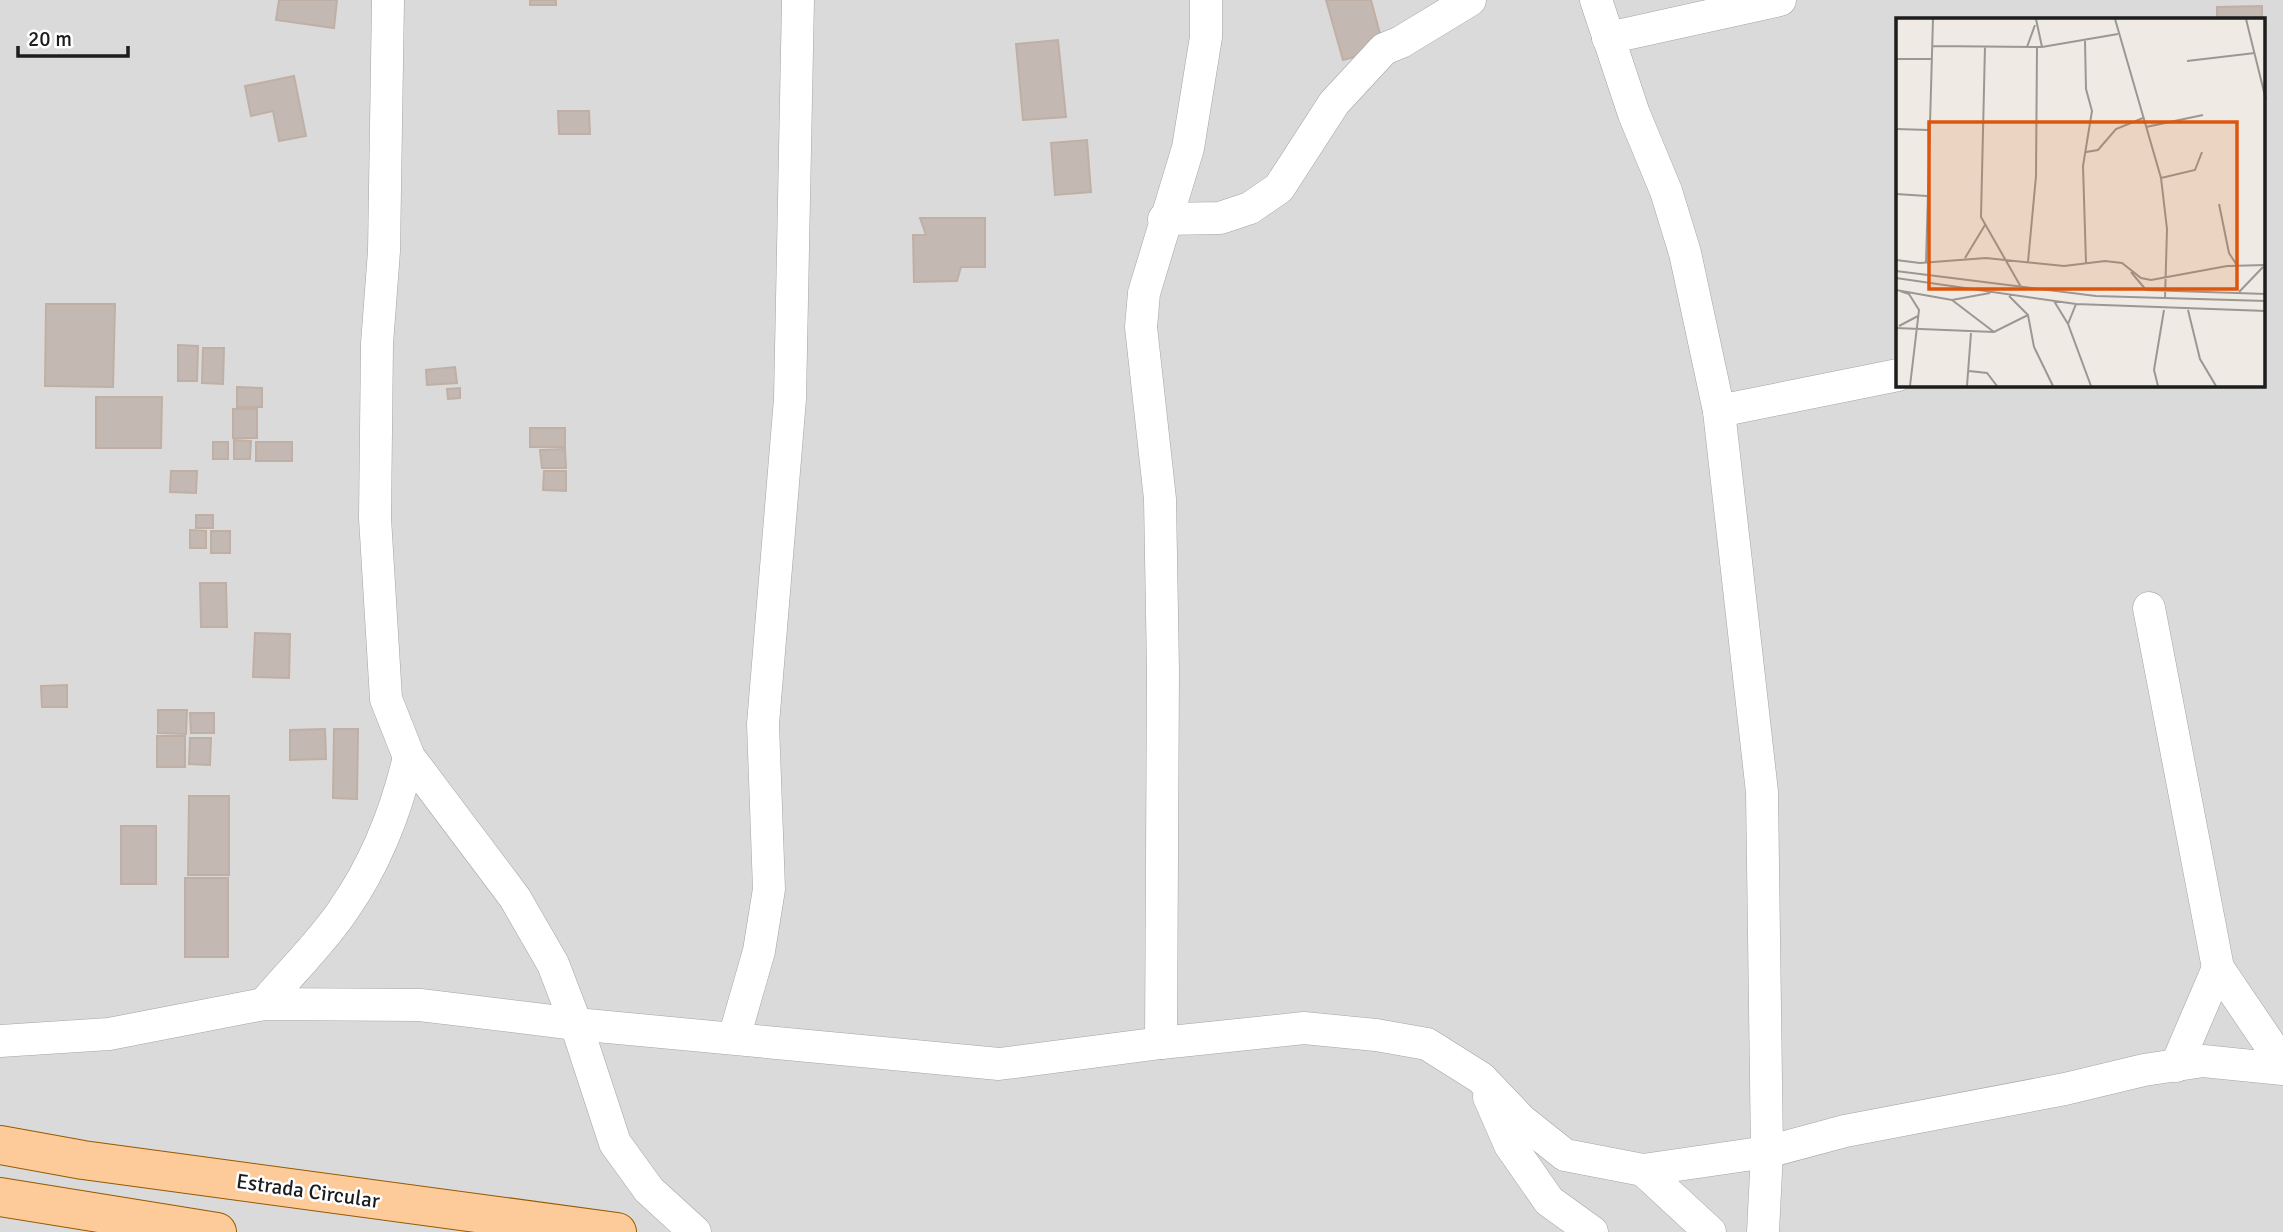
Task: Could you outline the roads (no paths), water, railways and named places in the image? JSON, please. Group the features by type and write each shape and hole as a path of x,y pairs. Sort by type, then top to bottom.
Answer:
{"main road":[{"name":"Estrada Circular","path":"0,1145 83,1160 617,1232"},
{"path":"0,1197 217,1232"}],"street":[{"path":"388,0 383,251 377,344 375,517 386,699 409,757 515,898 552,964 576,1024 615,1143 649,1190 695,1232"},
{"path":"734,1038 759,951 769,889 763,724 790,399 798,0"},
{"path":"1161,1043 1163,670 1160,499 1141,327 1144,293 1164,219 1188,148 1206,37 1206,0"},
{"path":"1164,219 1220,218 1250,208 1279,188 1334,103 1384,50 1469,0"},
{"path":"1597,0 1634,114 1666,191 1685,253 1719,411 1762,792 1767,1152 1763,1232"},
{"path":"1608,38 1780,0"},
{"path":"1719,411 1896,375"},
{"path":"2148,608 2218,968 2283,1066"},
{"path":"264,1004 344,911 383,839 399,801 409,757"},
{"path":"2176,1066 2218,968"},
{"path":"0,1041 108,1034 264,1004 420,1005 576,1024 999,1065 1161,1043 1304,1028 1376,1035 1427,1044 1481,1078 1521,1120 1565,1156 1643,1170 1767,1152 1845,1130 2065,1089 2144,1070 2203,1061 2283,1066"},
{"path":"1481,1078 1510,1144 1549,1201 1592,1232"},
{"path":"1643,1170 1710,1232"}]}
